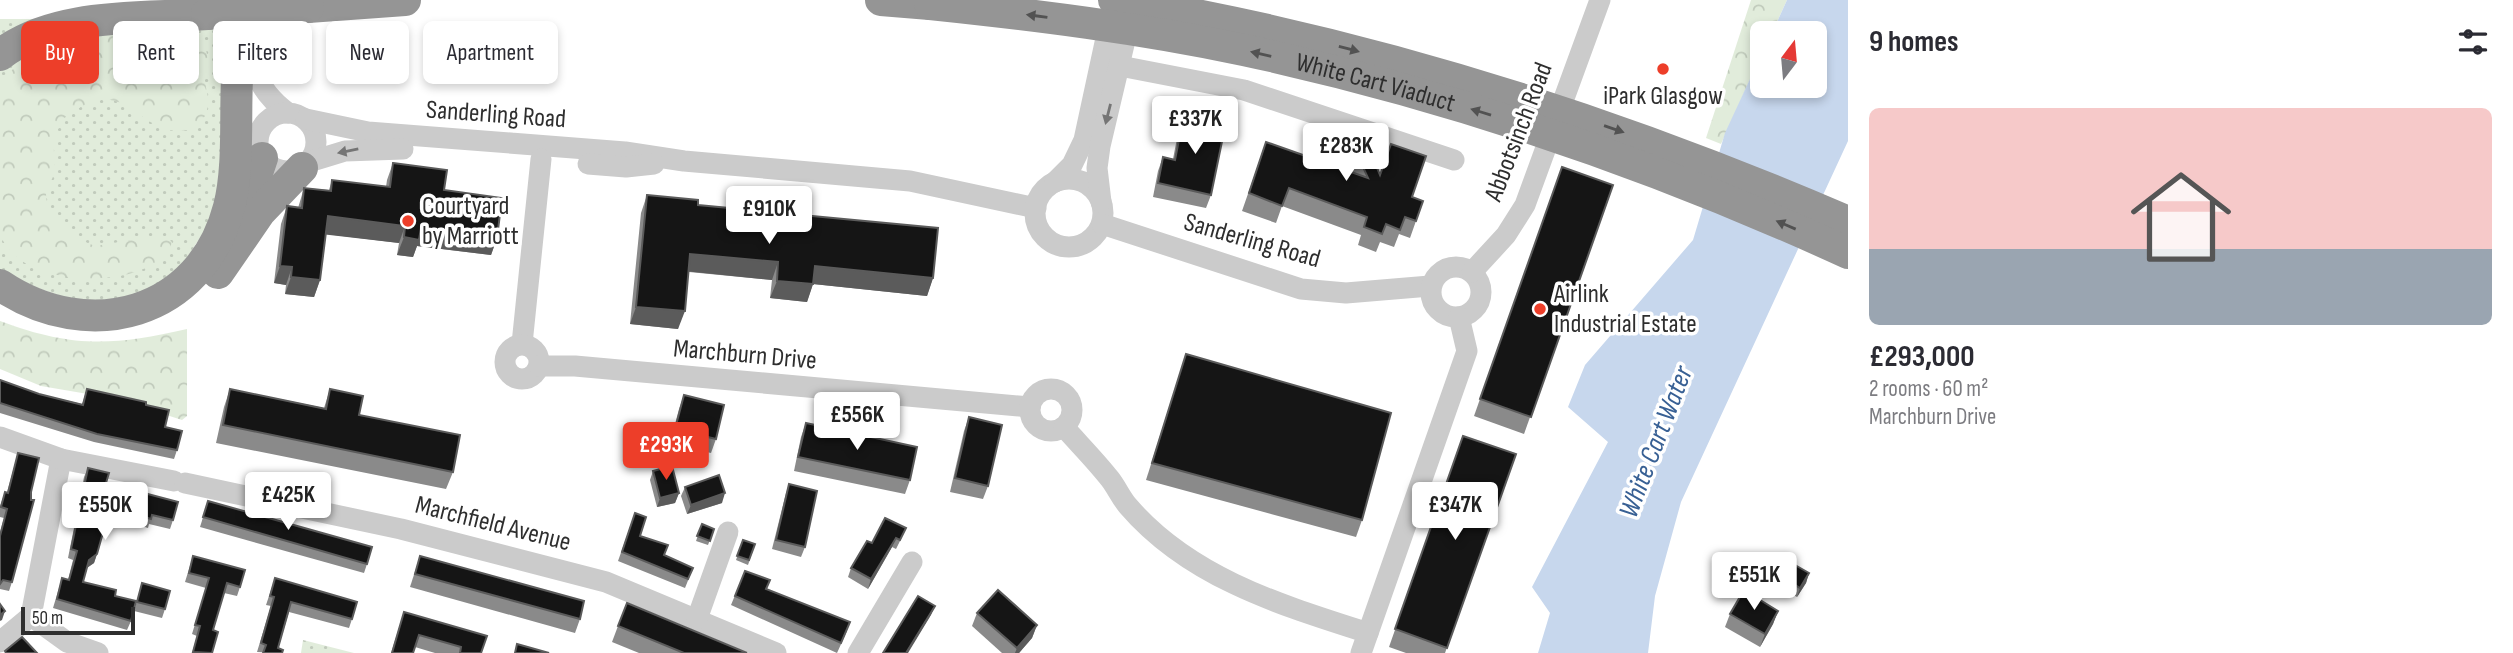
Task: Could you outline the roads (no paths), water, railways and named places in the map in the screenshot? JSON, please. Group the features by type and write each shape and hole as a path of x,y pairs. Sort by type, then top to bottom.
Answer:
{"highway":[{"path":"0,55 26,38 61,26 405,0"},
{"name":"White Cart Viaduct","path":"881,0 1008,12 1153,33 1242,50 1374,82 1574,142 1742,207 1848,253"},
{"name":"White Cart Viaduct","path":"1114,0 1301,36 1502,93 1645,140 1848,222"},
{"path":"213,252 233,189 237,84"},
{"path":"0,285 37,306 82,316 117,314 154,302 169,293 213,252 246,201 259,152"},
{"path":"0,307 32,324 82,334 110,333 156,320 180,307 218,272 260,212 305,165"}],"street":[{"path":"237,0 237,21"},
{"path":"238,84 242,110 259,152 274,169 293,171 305,165 316,145 316,135 297,116 268,98 256,77 253,66 252,0"},
{"path":"1114,0 1084,141 1072,165 1043,191 1035,208 1041,233 1047,240 1064,248 1083,245 1091,240 1102,224 1097,167 1134,0"},
{"name":"Abbotsinch Road","path":"1472,272 1506,235 1525,205 1600,0"},
{"path":"1120,66 1244,90 1454,160"},
{"path":"259,152 258,136 268,119 297,116"},
{"name":"Sanderling Road","path":"297,116 368,132 625,152 684,161 910,181 1035,208"},
{"name":"Sanderling Road","path":"305,165 370,148 626,167 684,161"},
{"name":"Marchburn Drive","path":"541,159 522,344 509,349 505,355 508,372 522,379 533,375 539,366 575,366 1030,407"},
{"path":"1055,183 1079,180 1093,189 1101,202"},
{"name":"Sanderling Road","path":"1102,224 1301,289 1346,293 1430,286"},
{"path":"1458,266 1472,272 1481,288 1480,299 1470,313 1450,317 1437,309 1432,301 1430,286 1441,270 1458,266"},
{"path":"1064,427 1110,479 1128,506 1167,542 1202,568 1266,600 1364,643 1467,351 1459,317"},
{"path":"522,344 537,353 539,366"},
{"path":"1043,390 1062,391 1072,408 1069,421 1057,430 1042,429 1032,419 1030,407 1032,400 1043,390"},
{"name":"Marchfield Avenue","path":"0,436 61,459 401,529 607,582 776,653"},
{"path":"0,642 31,616 61,459"},
{"path":"697,619 728,532"},
{"path":"858,653 912,562"},
{"path":"31,616 67,642 97,653"}],"water":[{"name":"White Cart Water","path":"1787,0 1848,0 1848,141 1681,502 1655,596 1648,653 1538,653 1550,613 1532,587 1608,442 1568,407 1585,365 1693,240 1725,133 1750,79 1750,98 1827,98 1827,21 1777,21"}],"place":[{"name":"iPark Glasgow","path":"1663,69"},
{"name":"Courtyard by Marriott","path":"408,221"},
{"name":"Airlink Industrial Estate","path":"1540,309"}]}
